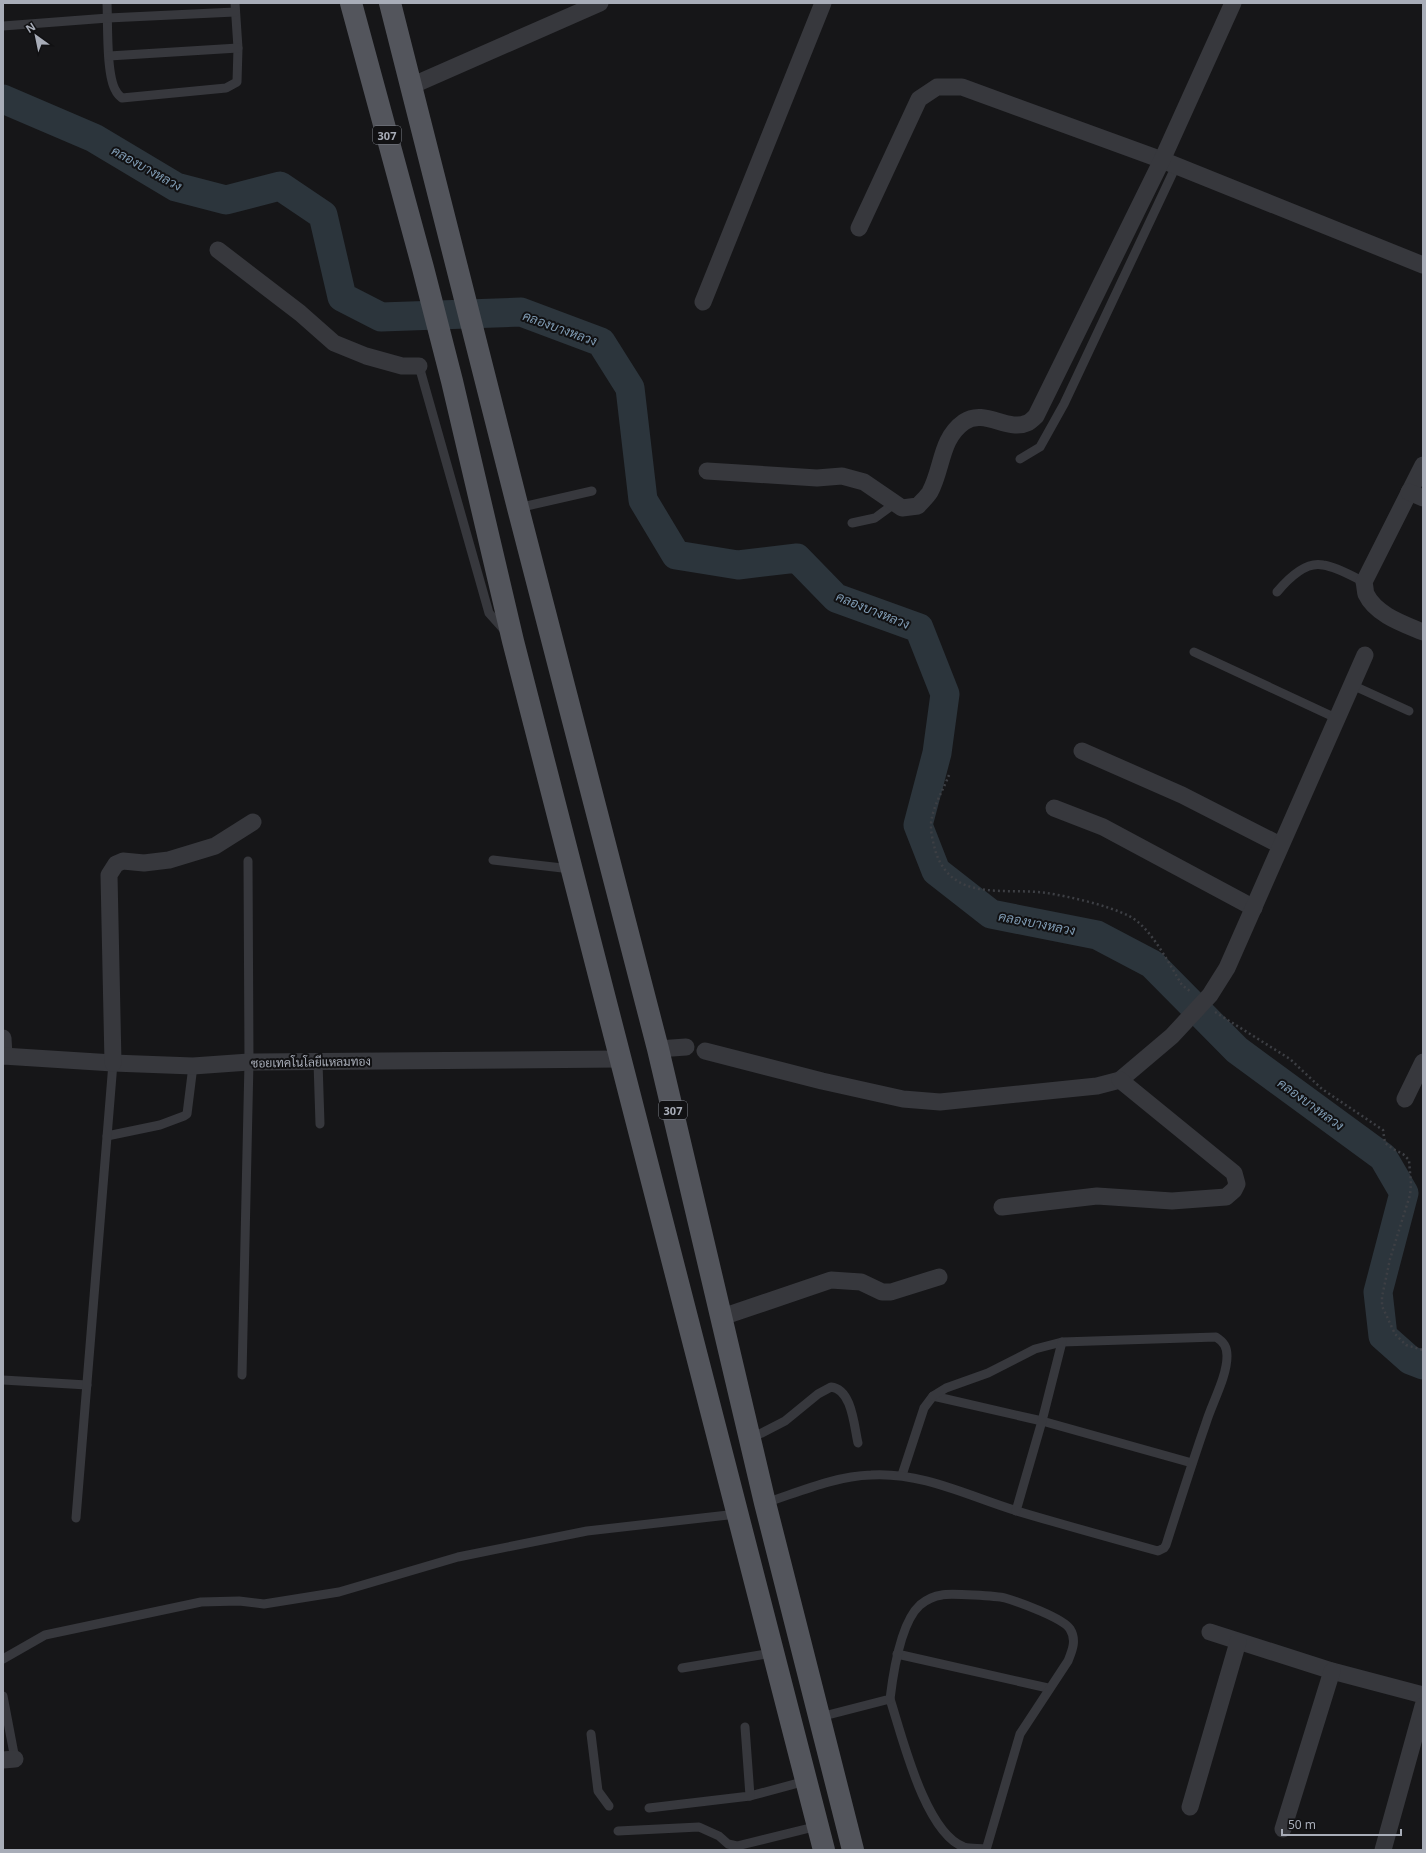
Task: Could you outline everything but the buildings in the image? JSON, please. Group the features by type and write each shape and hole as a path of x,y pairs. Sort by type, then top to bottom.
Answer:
{"main road":[{"name":"307","path":"352,3 452,381 513,641 772,1653 824,1850"},
{"name":"307","path":"390,3 457,261 518,508 658,1049 765,1503 854,1850"},
{"path":"791,1724 820,1717"}],"street":[{"path":"412,86 600,3"},
{"path":"703,302 823,3"},
{"path":"707,470 817,478 842,476 864,482 894,504 902,508 918,506 930,492 947,442 955,430 966,421 979,416 1016,425 1027,424 1036,416 1169,163 1233,3"},
{"path":"859,228 919,99 937,87 962,87 1169,163 1423,265"},
{"path":"218,250 300,312 334,343 366,356 402,366 419,366"},
{"path":"1423,465 1416,495 1364,582 1366,594 1375,606 1392,618 1423,632"},
{"path":"705,1051 866,1092 904,1099 933,1101 1058,1091 1097,1086 1120,1080 1172,1036 1205,1000 1227,968 1254,908 1280,844 1338,719 1365,655"},
{"path":"1082,751 1182,794 1280,844"},
{"path":"1054,808 1103,828 1254,908"},
{"path":"113,1063 110,875 112,869 116,864 123,861 144,863 169,860 215,846 253,822"},
{"path":"3,1038 3,1056"},
{"path":"658,1049 686,1047"},
{"name":"ซอยเทคโนโลยีแหลมทอง","path":"3,1056 113,1063 193,1066 249,1062 620,1059"},
{"path":"1405,1099 1423,1062"},
{"path":"1002,1207 1097,1196 1172,1201 1187,1200 1226,1197 1234,1190 1237,1184 1234,1173 1120,1080"},
{"path":"722,1317 831,1280 861,1282 882,1292 891,1292 940,1277"},
{"path":"1210,1632 1332,1671 1423,1696"},
{"path":"1190,1807 1238,1642"},
{"path":"1283,1830 1332,1671"},
{"path":"1383,1850 1423,1706"}],"lane":[{"path":"3,26 108,18 235,7 238,48 237,82 231,86 122,98 116,92 114,86 109,56 108,18 107,3"},
{"path":"109,56 238,48"},
{"path":"1020,459 1040,447 1064,404 1169,163"},
{"path":"419,366 489,613 513,641"},
{"path":"518,508 592,491"},
{"path":"852,523 875,518 894,504"},
{"path":"1277,592 1290,577 1306,568 1323,564 1364,582"},
{"path":"1194,652 1338,719"},
{"path":"1352,685 1409,711"},
{"path":"493,860 571,869"},
{"path":"242,1375 249,1062 248,861"},
{"path":"318,1062 320,1124"},
{"path":"76,1518 113,1063"},
{"path":"107,1136 160,1125 187,1114 193,1066"},
{"path":"765,1503 847,1477 902,1475 920,1478 1016,1511 1158,1551 1166,1545 1192,1464 1224,1374 1227,1358 1226,1348 1221,1340 1216,1337 1062,1342 1036,1349 988,1373 946,1388 934,1396 924,1408 902,1475"},
{"path":"1016,1511 1042,1421 1062,1342"},
{"path":"3,1380 87,1385"},
{"path":"750,1438 785,1421 818,1394 831,1387 839,1389 843,1393 848,1403 858,1443"},
{"path":"934,1396 1042,1421 1192,1464"},
{"path":"3,1659 45,1635 201,1602 239,1601 264,1604 338,1592 458,1557 587,1531 737,1514"},
{"path":"942,1595 1004,1598 1058,1619 1064,1623 1073,1634 1074,1642 1070,1656 1048,1688 1020,1734 986,1849 965,1847 955,1841 939,1825 924,1801 890,1699 894,1664 897,1654 911,1616 928,1600 942,1595"},
{"path":"682,1668 772,1653"},
{"path":"897,1654 1048,1688"},
{"path":"3,1696 9,1759"},
{"path":"820,1717 890,1699"},
{"path":"745,1727 750,1796"},
{"path":"591,1734 598,1791 608,1806"},
{"path":"649,1808 750,1796 806,1781"},
{"path":"618,1831 699,1827 720,1836 728,1844 737,1846 818,1826"}],"path":[{"path":"950,775 932,818 932,841 940,863 954,880 968,887 997,891 1047,893 1106,907 1130,916 1144,926 1182,985 1290,1059 1322,1089 1383,1130 1385,1143 1403,1154 1409,1160 1411,1184 1410,1195 1390,1259 1382,1297 1382,1306 1395,1334 1406,1345 1423,1350"}],"waterway":[{"name":"คลองบางหลวง","path":"3,99 94,138 176,187 226,200 280,186 323,215 342,297 381,317 521,312 601,342 630,388 643,500 676,555 738,565 797,558 836,598 919,628 945,694 937,753 918,825 936,871 991,914 1097,935 1152,964 1237,1050 1383,1157 1404,1193 1378,1292 1383,1336 1410,1360 1423,1365"}]}
